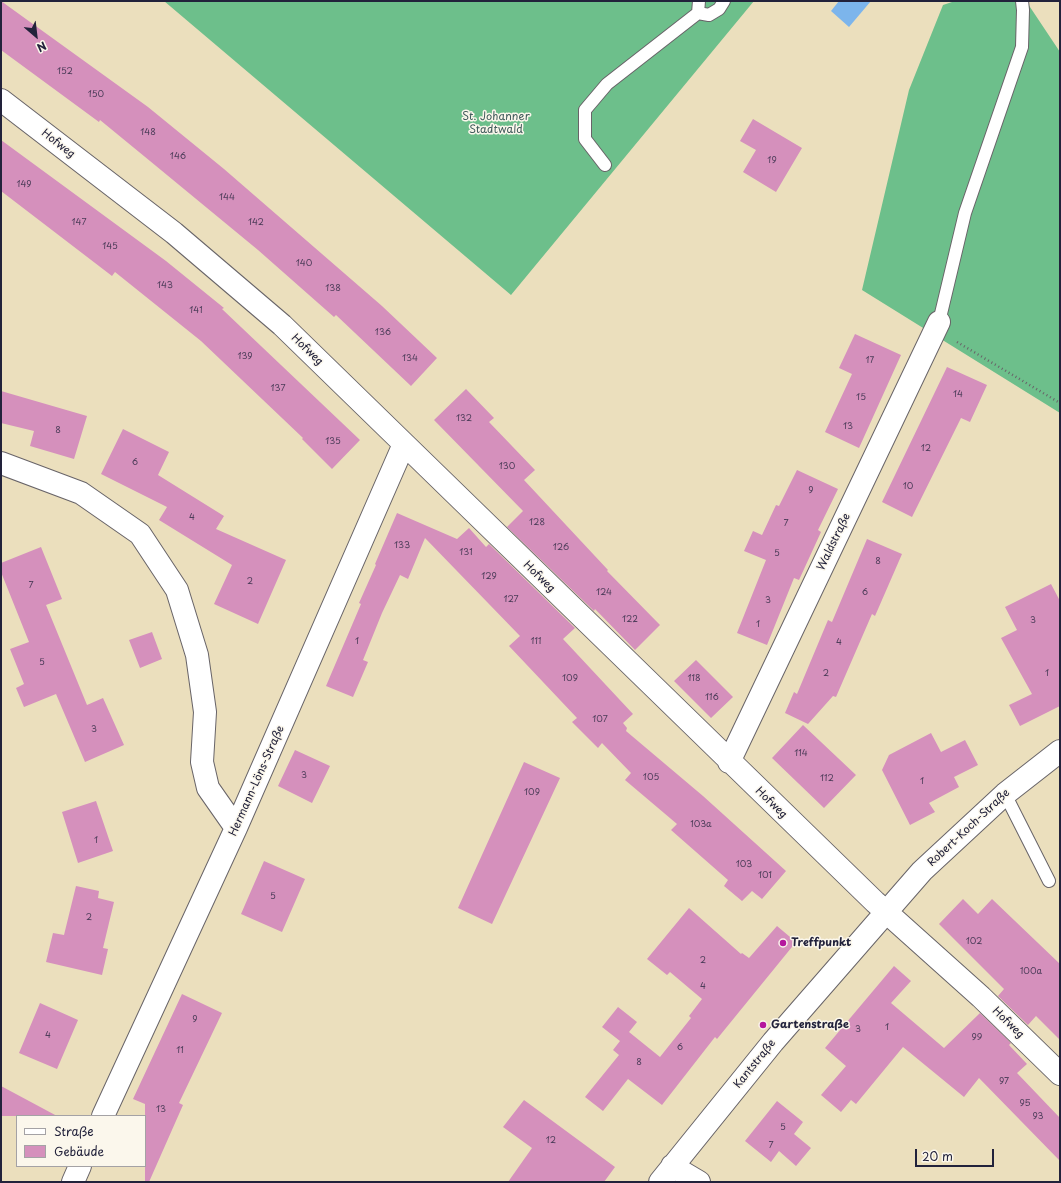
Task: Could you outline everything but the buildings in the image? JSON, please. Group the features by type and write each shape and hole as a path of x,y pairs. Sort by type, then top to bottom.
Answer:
{"street":[{"name":"Hofweg","path":"1,100 174,232 282,325 886,913 981,997 1060,1074"},
{"name":"Waldstraße","path":"730,762 938,326"},
{"name":"Hermann-Löns-Straße","path":"103,1115 236,828 404,444"},
{"path":"1,463 81,493 140,534 177,590 197,655 205,712 202,762 208,788 236,828"},
{"name":"Robert-Koch-Straße","path":"886,913 927,866 1005,794 1060,751"},
{"name":"Kantstraße","path":"666,1174 772,1042 886,913"},
{"path":"73,1182 80,1167"},
{"path":"666,1174 698,1182"}],"lane":[{"path":"605,165 585,138 586,110 607,84 698,7 709,15 719,9 724,1"},
{"path":"938,326 965,213 1022,46 1022,1"},
{"path":"1005,794 1049,881"}],"path":[{"path":"938,326 1060,403"}],"green space":[{"name":"St. Johanner Stadtwald","path":"164,1 754,1 511,295"},
{"path":"955,1 1026,1 1060,52 1060,413 862,290 909,90 943,5"}],"water":[{"path":"839,1 871,1 849,27 831,11"}],"place":[{"name":"Treffpunkt","path":"783,943"},
{"name":"Gartenstraße","path":"763,1025"}]}
